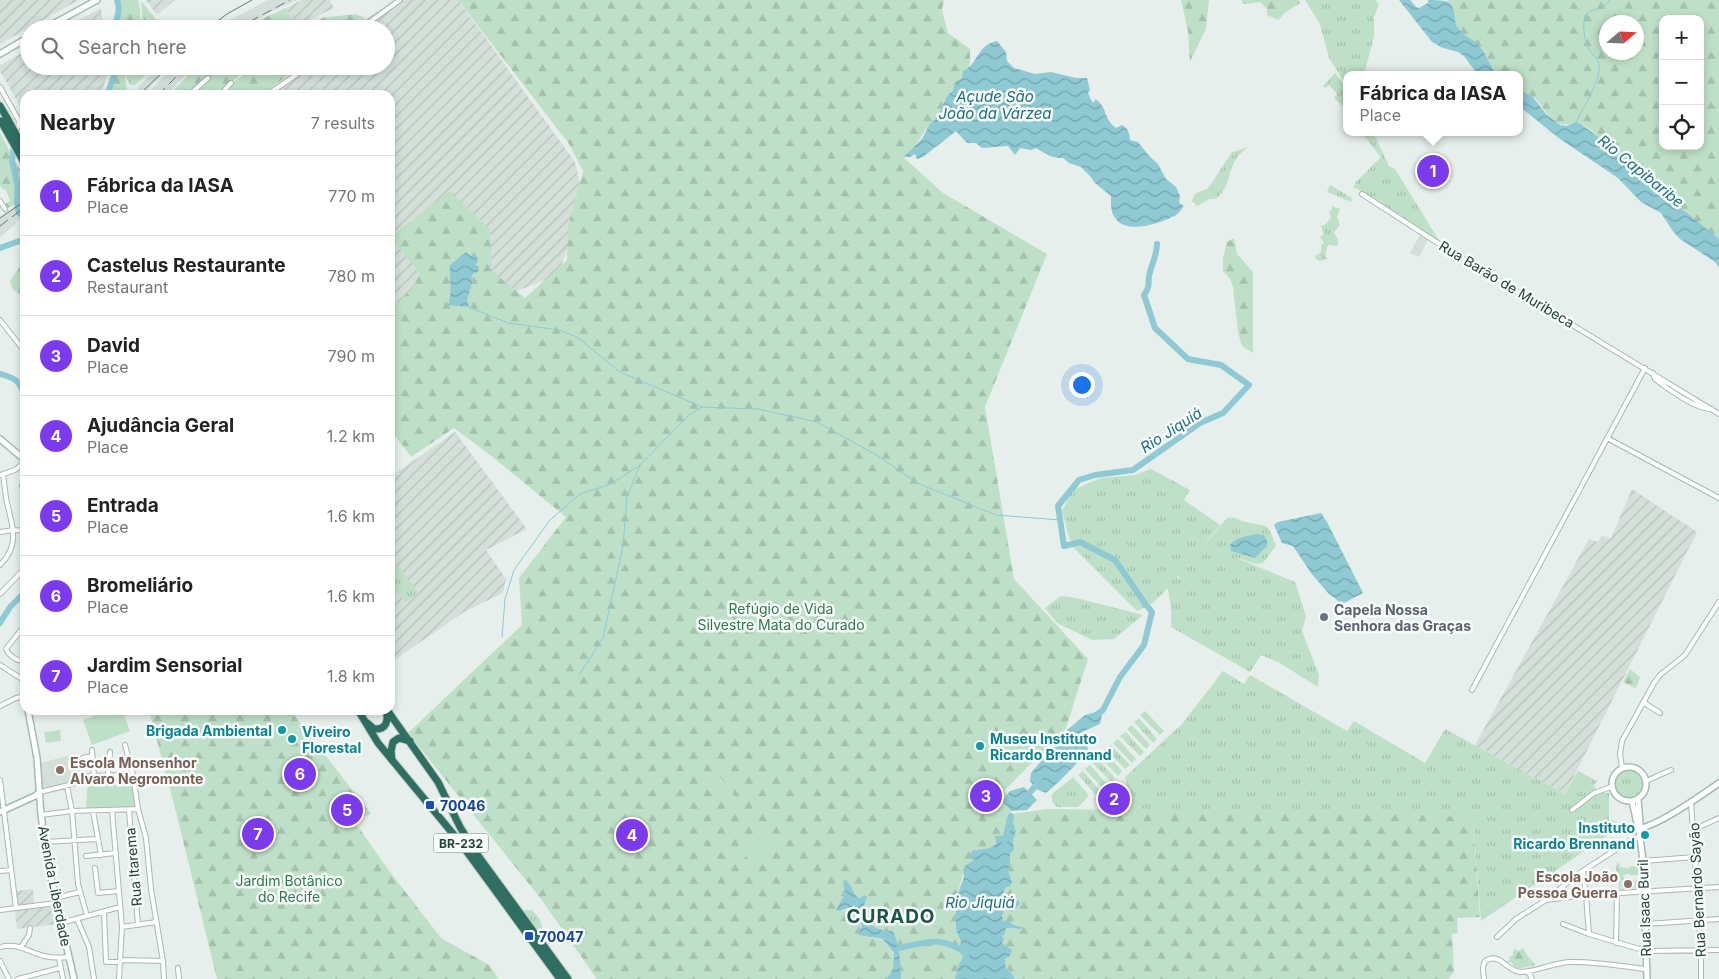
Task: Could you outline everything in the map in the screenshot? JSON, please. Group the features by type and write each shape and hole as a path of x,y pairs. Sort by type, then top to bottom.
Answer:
{"highway":[{"path":"0,106 3,120 20,154"},
{"path":"3,120 20,144"},
{"name":"BR-232","path":"360,715 372,735 460,841 560,979"},
{"path":"363,720 374,729 381,729 386,724 387,715"},
{"name":"BR-232","path":"390,715 438,782 460,827 479,857 568,979"},
{"path":"393,761 391,751 393,742 399,738 410,741"}],"main road":[{"path":"60,20 97,0"},
{"path":"0,54 20,42"},
{"path":"0,439 20,457"},
{"name":"Avenida Liberdade","path":"29,715 36,750 45,842 74,979"},
{"path":"1629,766 1643,774 1646,781 1644,791 1638,799 1632,801 1625,801 1619,798 1614,794 1611,787 1614,774 1622,768 1629,766"},
{"path":"1639,829 1665,818 1719,783"},
{"path":"2,811 40,792"},
{"name":"Rua Isaac Buril","path":"1638,799 1639,829"},
{"name":"Rua Isaac Buril","path":"1632,801 1639,829 1643,861 1647,979"},
{"path":"1639,819 1651,824"}],"street":[{"path":"372,20 400,0"},
{"path":"274,90 296,75"},
{"path":"195,90 208,78"},
{"path":"225,90 231,83"},
{"path":"0,87 20,122 13,131 8,133 1,132"},
{"name":"Rua Barão de Muribeca","path":"1362,194 1447,249 1653,373 1654,379 1666,387 1703,408 1712,409 1719,414"},
{"path":"0,201 5,209"},
{"path":"0,320 20,346"},
{"path":"1472,690 1645,368"},
{"path":"1607,438 1719,498"},
{"path":"0,565 9,555 14,530 1,474 15,470 20,466"},
{"path":"0,532 20,531"},
{"path":"0,594 20,573"},
{"path":"1622,768 1620,754 1622,741 1643,702 1660,675 1685,654 1719,602"},
{"path":"20,631 6,649 12,657 20,659"},
{"path":"0,665 20,679"},
{"path":"0,706 20,697"},
{"path":"1643,702 1660,713"},
{"path":"125,745 146,838 164,979"},
{"path":"92,750 94,776"},
{"path":"108,776 110,752"},
{"path":"83,758 92,756"},
{"path":"1646,781 1671,770"},
{"path":"40,792 76,783 87,776 133,775"},
{"path":"0,780 2,811 16,908"},
{"path":"67,786 72,811 76,873 87,916"},
{"path":"1572,810 1594,793 1611,787"},
{"name":"Rua Bernardo Sayão","path":"1691,801 1701,952 1701,979"},
{"path":"41,815 72,811 138,809"},
{"path":"112,810 122,927 119,979"},
{"name":"Rua Itarema","path":"129,810 138,925"},
{"path":"93,811 101,855"},
{"path":"1693,830 1719,818"},
{"path":"1497,938 1516,919 1631,840 1640,837"},
{"path":"45,842 73,842 97,839"},
{"path":"86,856 116,853"},
{"path":"1643,861 1695,858"},
{"path":"95,868 98,893 119,891"},
{"path":"0,871 11,870"},
{"path":"1583,872 1589,934"},
{"path":"1546,900 1586,895 1719,888"},
{"path":"0,910 56,901 80,892"},
{"path":"1616,942 1617,893"},
{"path":"61,923 120,907"},
{"path":"104,912 106,962 163,961"},
{"path":"76,919 89,947 94,979"},
{"path":"1646,924 1719,919"},
{"path":"122,927 156,922"},
{"path":"1563,924 1646,952 1701,952 1719,950"},
{"path":"21,947 30,928"},
{"path":"0,947 15,945 42,956 69,957"},
{"path":"59,958 62,979"},
{"path":"1484,979 1484,964 1490,958 1496,958 1517,971 1528,971 1568,962 1646,969"},
{"path":"0,962 9,979"},
{"path":"18,979 49,973 60,968"},
{"path":"178,968 179,979"},
{"path":"1528,971 1532,979"}],"shaded area":[{"path":"0,0 79,0 43,20 20,20 20,33 0,44"},
{"path":"146,0 175,0 157,15"},
{"path":"268,0 298,0 257,20 230,20"},
{"path":"302,0 330,0 334,8 309,20 292,20 286,8"},
{"path":"393,0 458,0 575,162 584,201 558,275 512,293 395,310 395,90 270,90 290,75 395,75 395,20 365,20"},
{"path":"101,8 102,20 80,20"},
{"path":"20,54 20,75 107,76 103,90 20,90 20,106 0,71 0,65"},
{"path":"151,75 161,75 147,90 137,90"},
{"path":"165,75 185,75 171,90 151,90"},
{"path":"20,203 20,220 0,237 0,217"},
{"path":"1420,234 1428,240 1419,257 1410,253"},
{"path":"455,432 527,529 486,550 506,579 503,593 464,612 395,660 395,474"},
{"path":"1632,489 1697,532 1565,794 1475,745 1589,539 1598,542 1602,536 1611,538"},
{"name":"Escola Monsenhor Alvaro Negromonte","path":"74,754 82,776 77,781 42,791 41,763"},
{"name":"Escola João Pessoa Guerra","path":"1639,880 1639,888 1619,892 1618,881"},
{"path":"33,889 34,903 17,905 16,891"},
{"path":"53,906 57,924 17,929 15,910"}],"green space":[{"path":"138,0 141,20 117,20 119,14 117,1"},
{"name":"Refúgio de Vida Silvestre Mata do Curado","path":"458,0 944,0 942,10 948,33 970,49 967,72 955,82 953,90 947,96 938,116 903,157 943,193 1047,254 985,407 1014,579 1088,659 1066,728 1004,791 1007,794 1002,801 1011,811 1007,834 1002,837 998,836 994,846 984,850 976,850 972,857 975,860 966,865 956,898 956,930 961,942 960,947 963,957 955,979 901,979 900,956 894,933 884,931 870,924 864,917 863,912 865,895 859,898 854,895 853,890 843,884 845,894 838,911 849,909 856,911 862,926 858,935 882,940 894,954 893,968 887,979 597,979 541,899 408,733 522,625 519,578 566,517 454,428 411,457 395,436 395,305 412,289 420,273 395,243 395,233 450,191 490,229 492,271 525,298 567,260 568,228 583,171 569,144","holes":["474,253 478,261 471,277 473,280 467,300 463,305 448,305 451,294 450,265 461,256 471,256"]},
{"path":"1181,0 1209,0 1206,29 1190,62 1188,31"},
{"path":"1241,0 1299,0 1300,3 1278,20 1267,15 1267,9 1260,2 1244,4"},
{"path":"1305,0 1376,0 1379,5 1374,17 1374,36 1365,71 1343,71 1343,80 1329,58 1320,24"},
{"path":"1447,0 1719,0 1719,239 1587,127 1578,123 1559,124 1552,119 1536,100 1523,92 1523,71 1494,71 1481,48 1458,29 1453,8"},
{"path":"141,1 157,20 142,20"},
{"path":"286,8 292,20 261,20"},
{"path":"355,14 365,18 365,20 320,20"},
{"path":"1335,73 1343,83 1343,106 1334,98 1337,94 1329,85 1325,88 1323,86"},
{"path":"125,75 126,90 109,90 114,76"},
{"path":"127,75 146,75 135,85 130,85"},
{"path":"188,75 239,75 223,90 174,90"},
{"path":"243,75 289,75 268,90 227,90"},
{"path":"0,133 20,170 20,199 8,208 5,204 10,201 6,190 2,189 0,185"},
{"path":"1364,136 1375,136 1389,166 1395,169 1440,242 1356,188 1353,189 1356,182 1381,157"},
{"path":"1248,147 1236,159 1227,184 1221,194 1216,199 1210,199 1195,207 1196,204 1191,201 1196,193 1207,189 1232,152"},
{"path":"1330,185 1352,198 1351,202 1327,192"},
{"path":"1332,206 1340,209 1337,217 1340,225 1334,232 1338,240 1337,246 1328,245 1325,255 1327,259 1319,261 1315,258 1320,253 1321,245 1324,243 1320,237 1324,234 1321,226 1326,224 1331,217 1329,212"},
{"path":"1234,238 1237,254 1253,272 1253,353 1242,346 1238,332 1233,287 1230,279 1223,271 1223,259 1227,242"},
{"path":"20,267 20,294 13,290 10,281"},
{"path":"1151,469 1190,490 1184,500 1220,525 1194,557 1227,518 1266,526 1276,546 1263,563 1256,564 1232,556 1295,582 1306,616 1302,631 1319,675 1318,687 1278,662 1261,655 1250,672 1171,627 1168,588 1153,603 1137,611 1071,545 1062,511 1073,490 1101,478 1135,475"},
{"path":"398,565 418,593 405,603 395,589 395,567"},
{"path":"1061,596 1143,615 1114,639 1092,640 1057,623 1045,608"},
{"path":"1630,669 1640,677 1635,688 1623,682"},
{"path":"1223,671 1244,684 1250,675 1347,731 1354,721 1425,763 1445,729 1565,794 1578,771 1597,781 1594,786 1598,793 1609,793 1609,820 1623,825 1481,921 1473,818 1130,810 1125,777 1182,724"},
{"path":"1145,711 1164,731 1160,735 1140,715"},
{"path":"96,715 124,715 130,731 92,745 83,720"},
{"name":"Jardim Botânico do Recife","path":"150,715 294,715 371,814 363,817 357,825 387,868 441,938 489,965 499,979 217,979"},
{"path":"1139,718 1157,739 1153,743 1134,722"},
{"path":"1132,725 1150,745 1146,749 1127,729"},
{"path":"60,730 61,741 46,743 44,732"},
{"path":"1126,732 1144,752 1140,756 1120,736"},
{"path":"1118,739 1136,759 1132,763 1113,743"},
{"path":"1111,745 1130,765 1125,769 1106,749"},
{"path":"1104,751 1122,771 1118,776 1098,755"},
{"path":"1097,758 1115,778 1111,782 1092,762"},
{"path":"1090,765 1108,785 1104,790 1085,769"},
{"path":"1629,769 1640,773 1644,784 1640,795 1629,799 1618,795 1614,784 1618,773"},
{"path":"1083,771 1101,792 1097,796 1078,775"},
{"path":"1073,777 1087,793 1088,797 1078,807 1057,807 1052,802 1052,794"},
{"path":"131,778 135,808 86,808 88,779"},
{"path":"721,778 736,798 728,804 713,785"},
{"path":"1048,809 1309,812 1473,817 1480,917 1457,918 1458,933 1452,934 1454,972 1448,979 1015,979 1010,971 1006,969 1005,959 1008,957 1011,949 1003,945 1002,936 1006,928 1019,929 1021,926 1012,924 1010,921 1004,921 1002,914 1004,909 1012,912 1020,904 1017,896 1014,896 1015,902 1012,904 1005,900 1006,896 1003,894 1009,876 1010,854 1014,850 1013,841 1016,831 1012,821 1013,814"},
{"path":"769,829 779,845 752,865 742,849"},
{"path":"1618,862 1621,867 1628,869 1630,866 1639,864 1641,875 1630,875 1629,873 1623,875 1624,880 1618,881 1616,867"},
{"path":"521,910 532,910 537,916 542,925 540,935"},
{"path":"1523,948 1536,965 1517,969 1511,962 1506,963 1510,960 1509,957 1513,955 1515,949 1519,951"}],"water":[{"path":"1399,0 1410,0 1419,8 1428,3 1428,0 1450,3 1458,28 1463,34 1479,45 1494,71 1475,71 1464,56 1432,42"},
{"name":"Açude São João da Várzea","path":"997,41 1006,52 1007,61 1014,68 1035,74 1051,72 1076,78 1087,78 1090,90 1088,93 1091,100 1094,103 1095,99 1102,105 1109,120 1116,128 1122,125 1126,128 1130,140 1138,142 1158,164 1166,179 1176,187 1180,196 1179,203 1184,206 1179,213 1151,225 1135,227 1121,224 1113,214 1111,196 1095,183 1081,167 1036,148 1031,150 1020,148 1015,155 1008,146 982,148 976,143 967,143 956,131 923,157 917,159 915,154 910,157 903,157 922,139 929,125 938,116 947,96 953,90 955,82 962,78 963,71 972,64 985,46"},
{"name":"Rio Capibaribe","path":"1523,92 1532,96 1547,115 1560,125 1566,126 1576,122 1581,124 1610,146 1719,239 1719,267 1715,262 1680,239 1661,213 1641,202 1618,178 1560,139 1523,109"},
{"path":"466,252 471,256 474,253 478,261 476,265 479,267 478,272 474,273 471,277 473,280 467,300 469,307 448,305 451,290 450,265"},
{"path":"1321,513 1363,593 1342,604 1328,593 1311,573 1293,546 1282,543 1274,525 1278,522"},
{"path":"1257,534 1264,535 1267,546 1255,558 1231,551 1230,545 1235,540"},
{"path":"1103,710 1100,724 1082,732 1069,741 1068,746 1086,743 1088,749 1079,761 1046,793 1036,789 1030,781 1031,773 1052,748 1064,745 1069,736 1067,730 1085,715"},
{"path":"1024,787 1037,800 1027,810 1011,811 1002,801 1010,791"},
{"name":"Rio Jiquiá","path":"1010,815 1016,831 1013,841 1014,850 1010,854 1008,871 1012,882 1010,886 1005,888 1003,894 1006,896 1005,900 1012,904 1015,902 1014,896 1016,895 1020,904 1012,912 1004,909 1002,916 1004,921 1010,921 1012,924 1022,927 1020,929 1006,928 1005,934 1002,936 1004,939 1002,943 1012,950 1010,956 1005,959 1006,969 1010,971 1015,979 955,979 963,957 960,947 961,942 956,930 956,898 964,877 963,870 966,865 974,860 970,855 972,851 992,847 996,843 995,836 1007,833"},
{"path":"844,880 848,882 859,898 865,895 867,897 863,908 866,921 878,929 894,933 900,956 901,979 887,979 893,968 894,953 882,939 858,935 862,926 856,911 850,908 840,911 836,910 845,894"}],"waterway":[{"path":"116,20 119,11 117,0"},
{"path":"117,1 121,0"},
{"path":"1576,122 1596,83 1599,68 1598,61 1586,41 1585,15 1593,10 1602,8 1610,0"},
{"path":"109,90 114,75"},
{"path":"20,142 14,145 12,161 18,187 17,204 20,214"},
{"path":"0,248 20,241"},
{"name":"Rio Jiquiá","path":"1146,605 1115,560 1080,542 1064,546 1058,506 1079,480 1095,475 1133,470 1200,423 1223,413 1249,385 1221,365 1188,359 1155,328 1144,295 1148,288 1157,244"},
{"path":"469,307 508,323 559,330 577,337 620,372 702,407 758,409 817,422 878,456 917,483 996,515 1060,520"},
{"path":"0,374 10,377 20,384"},
{"path":"502,637 505,599 514,570 550,520 580,494 611,484 640,465 689,415 702,407"},
{"path":"579,675 603,638 623,546 627,497 640,465"},
{"path":"0,623 10,607 20,597"},
{"name":"Rio Jiquiá","path":"1096,715 1103,710 1120,677 1144,645 1152,612 1148,607"},
{"name":"Rio Jiquiá","path":"1025,798 1040,781"},
{"name":"Rio Jiquiá","path":"1004,843 1011,816"},
{"path":"899,948 926,942 941,942 958,948 967,954"}],"tram line":[{"path":"219,20 252,0"},
{"path":"144,90 160,75"},
{"path":"0,218 20,204"}],"railway":[{"path":"253,20 290,0"},
{"path":"163,90 178,75"},
{"path":"0,226 20,211"}],"place":[{"name":"Fábrica da IASA","path":"1433,171"},
{"name":"Capela Nossa Senhora das Graças","path":"1324,617"},
{"name":"Brigada Ambiental","path":"282,730"},
{"name":"Viveiro Florestal","path":"292,739"},
{"name":"Museu Instituto Ricardo Brennand","path":"980,746"},
{"name":"Escola Monsenhor Alvaro Negromonte","path":"60,770"},
{"name":"Bromeliário","path":"300,774"},
{"name":"David","path":"986,796"},
{"name":"Castelus Restaurante","path":"1114,799"},
{"name":"70046","path":"430,805"},
{"name":"Entrada","path":"347,810"},
{"name":"Jardim Sensorial","path":"258,834"},
{"name":"Ajudância Geral","path":"632,835"},
{"name":"Instituto Ricardo Brennand","path":"1645,835"},
{"name":"Escola João Pessoa Guerra","path":"1628,884"},
{"name":"70047","path":"529,936"}],"district":[{"name":"CURADO","path":"891,916"}]}
